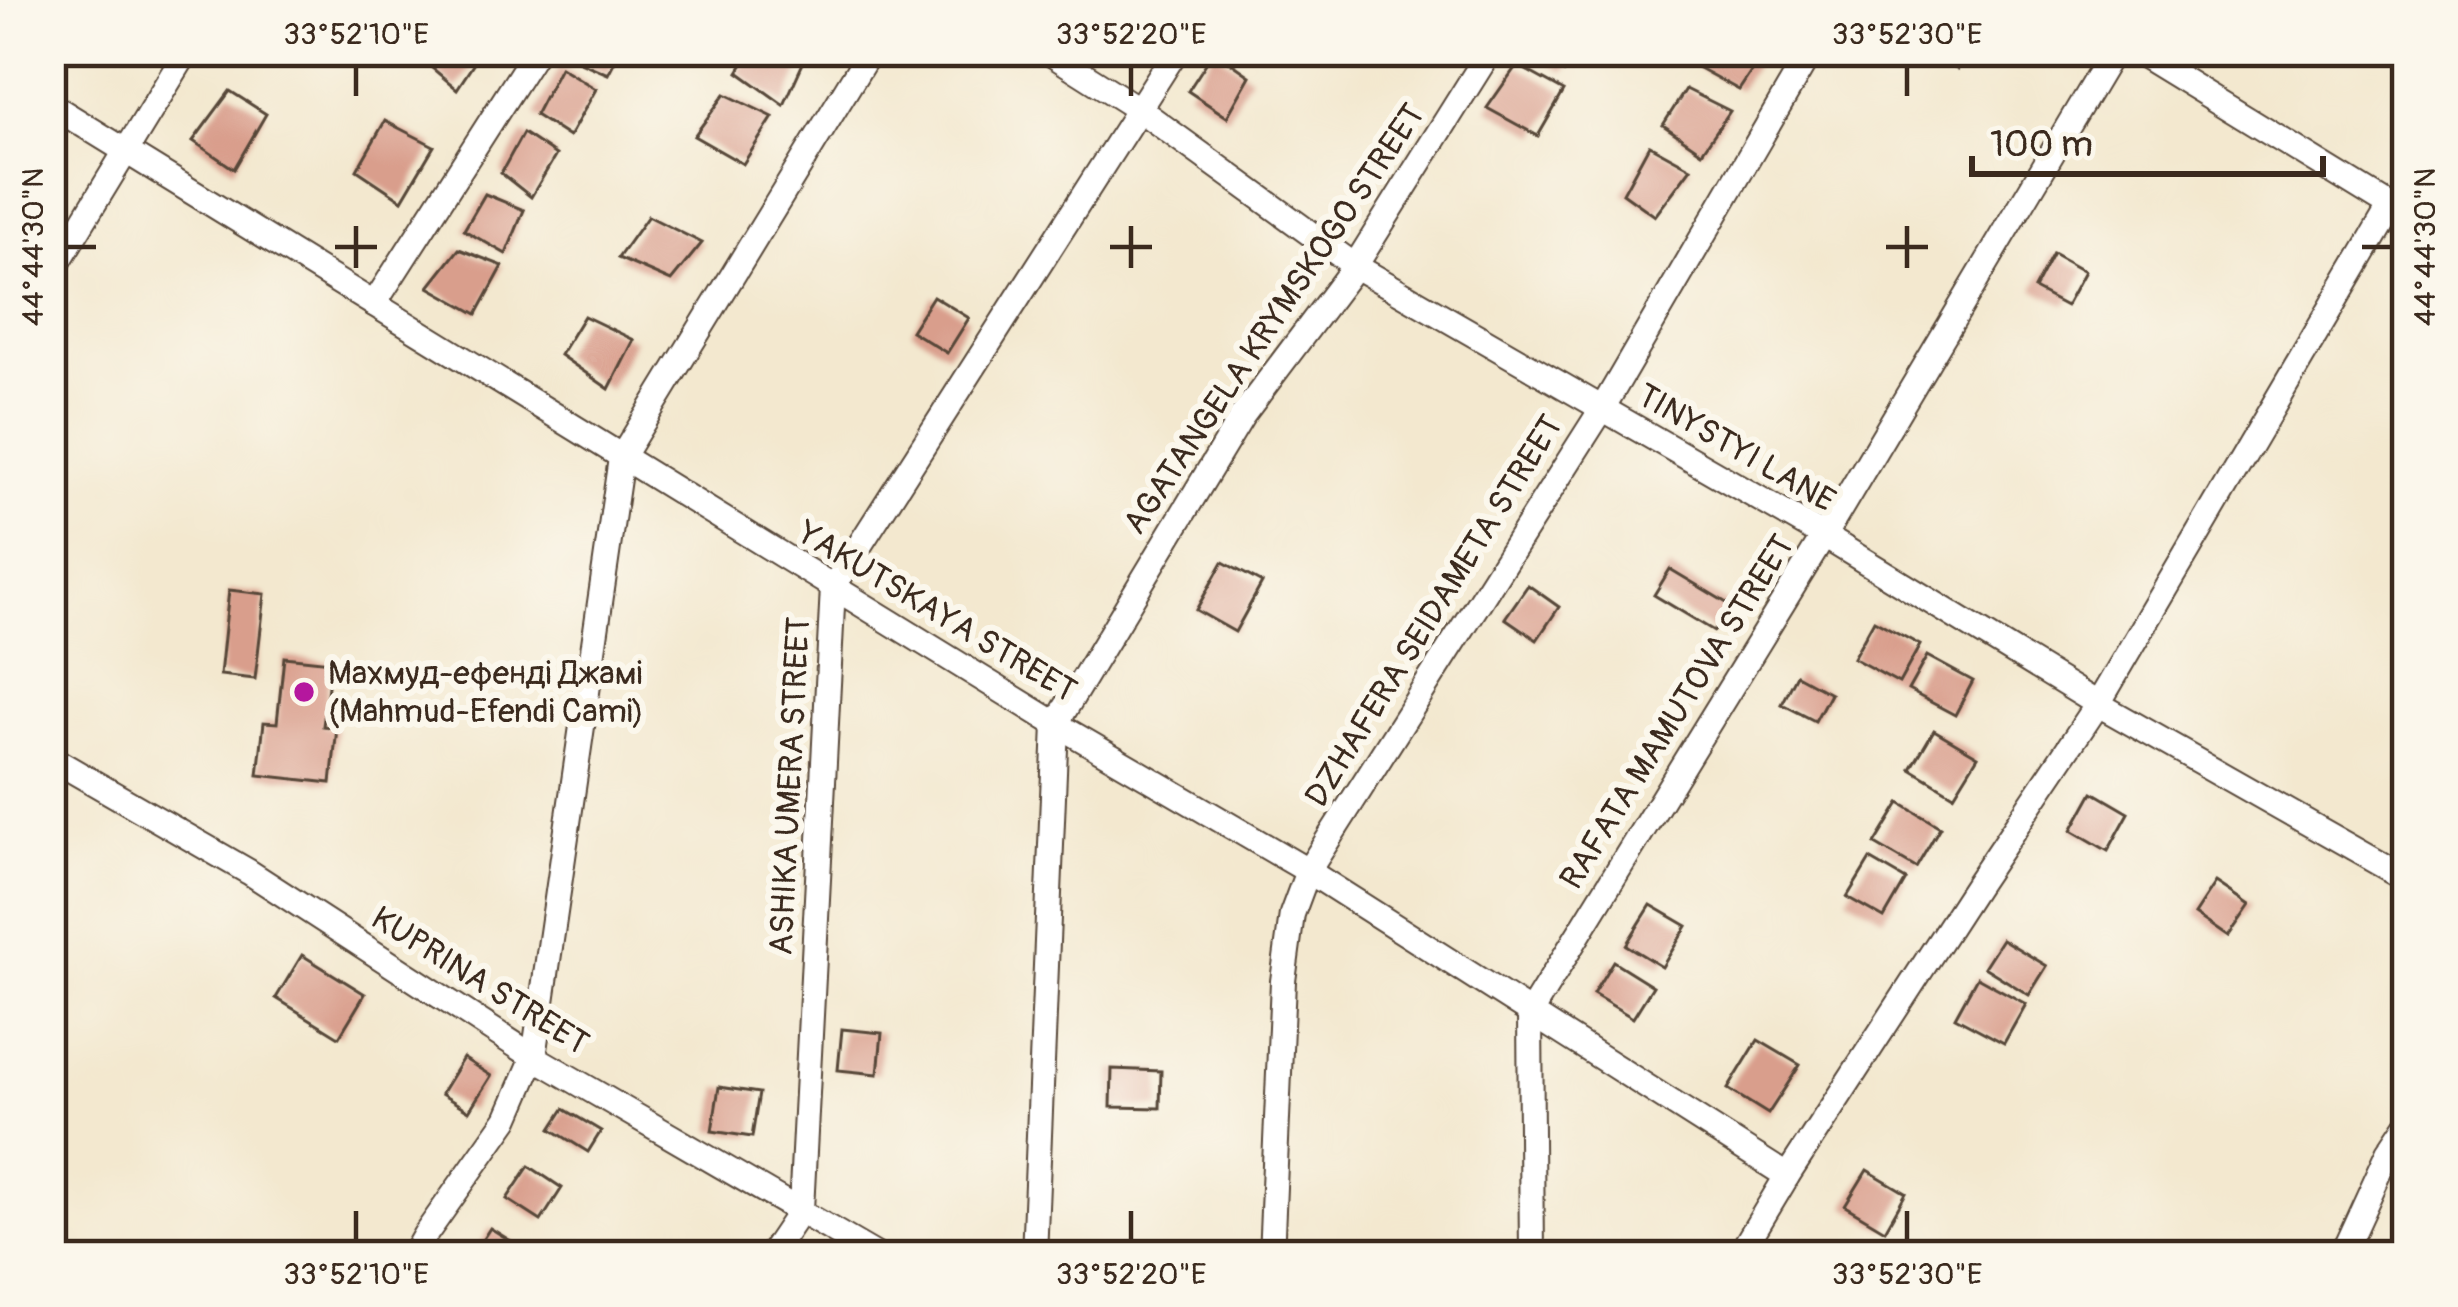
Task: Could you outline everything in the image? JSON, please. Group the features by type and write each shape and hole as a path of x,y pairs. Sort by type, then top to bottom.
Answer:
{"street":[{"path":"51,274 188,51"},
{"path":"374,304 536,51"},
{"path":"413,1256 507,1119 534,1057 621,458 871,51"},
{"name":"TINYSTYI LANE","path":"1047,51 1140,110 1355,266 1824,536 2098,704 2407,879"},
{"name":"ASHIKA UMERA STREET","path":"801,1210 833,587 1177,51"},
{"name":"AGATANGELA KRYMSKOGO STREET","path":"1034,1256 1056,724 1242,416 1355,266 1490,51"},
{"name":"DZHAFERA SEIDAMETA STREET","path":"1271,1256 1283,981 1292,914 1308,871 1602,409 1811,51"},
{"name":"RAFATA MAMUTOVA STREET","path":"1530,1013 1824,536 2113,51"},
{"path":"1739,1256 2098,704 2399,212 2136,51"},
{"name":"YAKUTSKAYA STREET","path":"51,105 1056,724 1308,871 1787,1176"},
{"name":"KUPRINA STREET","path":"51,758 249,872 534,1057 877,1256"},
{"path":"1530,1013 1532,1256"},
{"path":"2332,1256 2346,1246 2389,1152 2407,1125"},
{"path":"770,1256 801,1210"}],"building":[{"path":"424,51 482,51 457,89 420,58"},
{"path":"577,51 620,51 608,74 573,59"},
{"path":"751,51 808,52 784,105 738,72"},
{"path":"1214,51 1250,76 1227,117 1188,91"},
{"path":"1526,51 1579,51 1564,72"},
{"path":"1705,51 1765,51 1739,90 1697,67"},
{"path":"1925,51 1966,51 1958,69"},
{"path":"1517,65 1564,91 1538,136 1487,108"},
{"path":"560,67 596,89 569,137 535,115"},
{"path":"1686,89 1730,111 1702,152 1663,125"},
{"path":"230,91 266,114 234,169 193,141"},
{"path":"725,94 773,117 743,164 694,136"},
{"path":"385,121 434,146 402,200 357,170"},
{"path":"523,133 556,155 531,197 501,173"},
{"path":"1649,145 1691,168 1655,216 1623,193"},
{"path":"485,194 524,210 506,254 464,230"},
{"path":"648,216 702,243 671,281 618,258"},
{"path":"459,249 503,266 477,314 429,287"},
{"path":"2053,253 2085,271 2066,306 2034,289"},
{"path":"933,296 969,318 947,353 911,331"},
{"path":"584,316 634,340 609,389 560,355"},
{"path":"1223,562 1262,583 1235,632 1196,610"},
{"path":"1670,569 1730,605 1714,631 1654,595"},
{"path":"1528,585 1559,607 1537,640 1505,618"},
{"path":"229,590 265,594 255,679 220,675"},
{"path":"1874,620 1920,645 1899,683 1853,658"},
{"path":"1927,656 1973,681 1955,715 1908,690"},
{"name":"Махмуд-ефенді Джамі (Mahmud-Efendi Cami)","path":"284,657 331,662 323,726 337,728 331,783 258,775 264,722 277,723"},
{"path":"1797,675 1830,693 1815,721 1782,704"},
{"path":"1934,730 1978,756 1954,795 1911,769"},
{"path":"2093,792 2129,813 2108,851 2072,830"},
{"path":"1900,803 1940,827 1916,868 1875,844"},
{"path":"1870,859 1906,880 1884,918 1847,897"},
{"path":"2216,882 2250,905 2228,937 2195,914"},
{"path":"1651,905 1687,926 1662,967 1626,945"},
{"path":"2002,939 2047,966 2029,995 1984,967"},
{"path":"302,955 365,994 339,1037 276,998"},
{"path":"1613,961 1653,986 1633,1018 1593,994"},
{"path":"1977,977 2026,1004 2004,1043 1955,1017"},
{"path":"842,1029 882,1033 878,1074 838,1070"},
{"path":"1758,1040 1800,1065 1768,1114 1728,1089"},
{"path":"463,1058 491,1076 469,1111 441,1094"},
{"path":"1112,1069 1161,1071 1160,1108 1111,1107"},
{"path":"719,1087 759,1093 752,1137 712,1131"},
{"path":"564,1109 601,1131 588,1152 551,1129"},
{"path":"529,1166 562,1188 541,1221 507,1199"},
{"path":"1867,1170 1906,1193 1885,1230 1845,1206"},
{"path":"490,1228 535,1256 478,1256 474,1253"}],"place":[{"name":"Махмуд-ефенді Джамі (Mahmud-Efendi Cami)","path":"304,692"}]}
